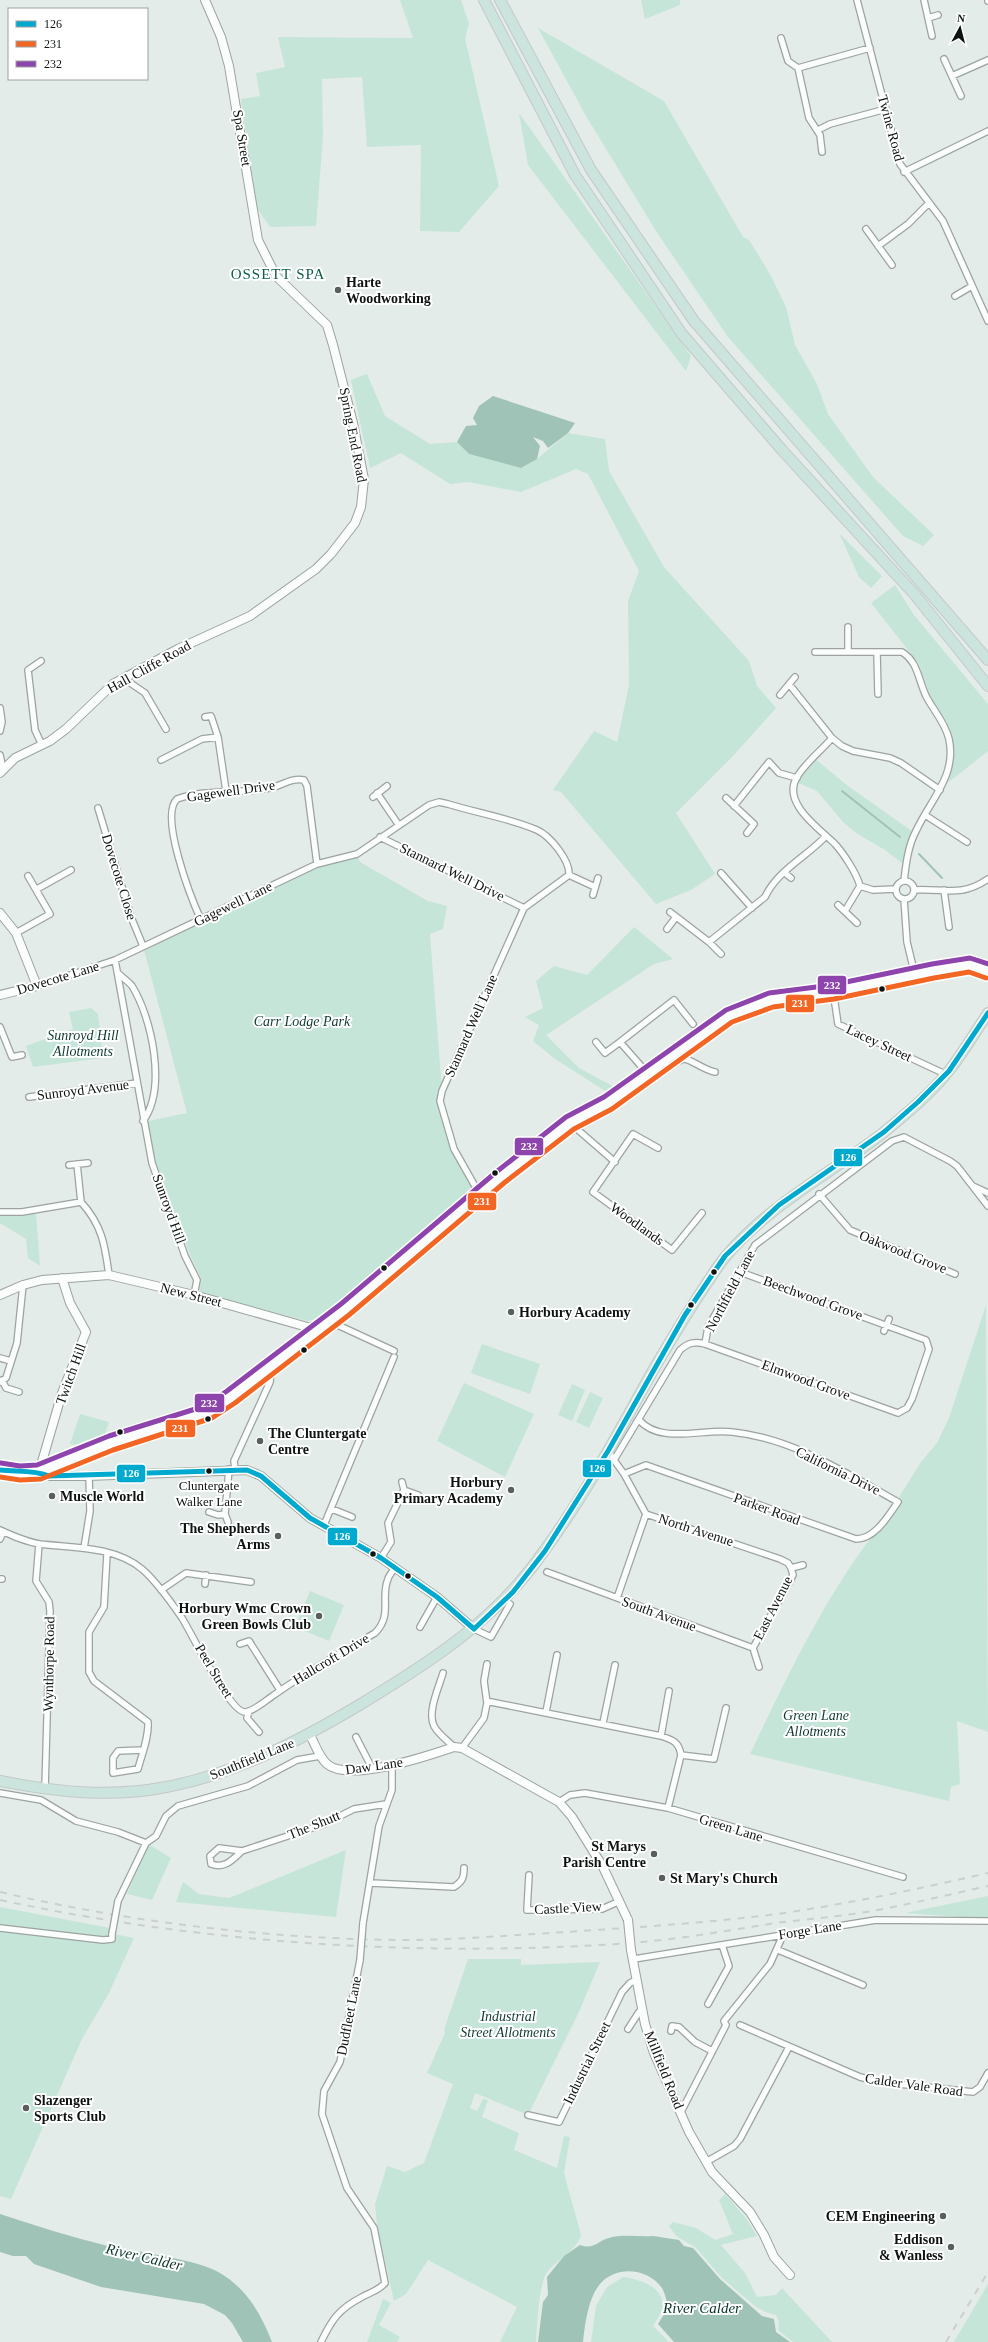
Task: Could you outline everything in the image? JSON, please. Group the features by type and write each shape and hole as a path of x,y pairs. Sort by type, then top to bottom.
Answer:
{"highway":[{"path":"484,0 575,175 682,334 782,450 915,595 988,686"},
{"path":"500,0 591,170 694,320 988,660"},
{"name":"Northfield Lane","path":"474,1628 513,1592 538,1560 611,1456 673,1334 725,1256 779,1205 884,1132 945,1074 988,1013"},
{"name":"Southfield Lane","path":"0,1781 45,1789 73,1792 129,1792 166,1787 201,1779 236,1767 310,1735 412,1674 474,1628"}],"street":[{"name":"Spa Street","path":"205,0 222,37 229,66 258,240 276,276"},
{"name":"Twine Road","path":"857,0 898,158 904,172 943,221 988,321"},
{"path":"924,0 932,36"},
{"path":"928,18 938,15"},
{"path":"781,38 788,61 798,68 809,118 818,130 822,152"},
{"path":"798,68 870,48"},
{"path":"944,59 961,96"},
{"path":"952,76 988,60"},
{"path":"818,130 830,124 886,109"},
{"path":"904,172 988,131"},
{"path":"878,246 908,224 929,203"},
{"path":"866,229 892,265"},
{"name":"Spring End Road","path":"250,616 316,569 331,554 355,523 363,493 364,479 353,423 326,325 276,276"},
{"path":"955,296 972,286"},
{"name":"Hall Cliffe Road","path":"2,771 15,758 42,745 66,729 102,693 123,678 178,649 250,616"},
{"path":"848,627 848,650"},
{"path":"815,652 848,650 902,652 912,660 926,695 944,726 950,752 949,767 940,790 924,815 911,843 904,881"},
{"path":"877,652 878,694"},
{"path":"41,661 28,670 35,730 42,745"},
{"path":"780,695 795,677"},
{"path":"123,678 145,693 166,729"},
{"path":"789,684 832,738 853,751 890,758 901,763 940,790"},
{"path":"0,708 2,722 0,731"},
{"path":"205,717 211,716 218,737 226,791"},
{"path":"161,760 202,739 218,737"},
{"path":"832,738 797,778 795,795 800,808 825,837 834,844 858,876 860,886 845,911"},
{"path":"0,755 2,771"},
{"path":"734,806 769,762 779,773 797,778"},
{"name":"Gagewell Drive","path":"201,920 186,887 173,828 172,804 177,798 226,791 257,790 297,779 304,780 307,786 317,864"},
{"path":"387,786 375,795 398,824"},
{"path":"726,798 754,824 747,832"},
{"path":"380,837 429,805 439,802 538,830 560,850 570,869 569,875 595,886"},
{"name":"Dovecote Close","path":"98,808 130,917 143,946"},
{"path":"924,815 967,842"},
{"name":"Gagewell Lane","path":"115,960 317,864 354,854 380,837"},
{"name":"Stannard Well Drive","path":"380,837 524,908"},
{"path":"709,942 765,897 770,888 799,857 811,852 825,837"},
{"path":"36,889 71,870"},
{"path":"785,872 791,878"},
{"path":"721,873 752,908"},
{"name":"Stannard Well Lane","path":"480,1195 454,1149 440,1101 442,1091 524,908 569,875"},
{"path":"16,933 50,914 28,876"},
{"path":"593,895 598,878"},
{"path":"914,890 964,891 979,886 988,879"},
{"path":"904,881 910,883 914,890 910,898 904,899 897,894 896,889 899,883 904,881"},
{"path":"860,886 873,890 896,889"},
{"path":"944,890 949,927"},
{"path":"904,899 907,942 915,975"},
{"path":"838,905 857,923"},
{"path":"670,912 709,942 721,954"},
{"path":"0,913 16,933 37,986"},
{"path":"667,929 676,917"},
{"name":"Dovecote Lane","path":"0,995 37,986 115,960"},
{"name":"Sunroyd Hill","path":"115,960 143,1121 152,1163 185,1256 197,1280 194,1295"},
{"path":"0,1470 20,1473 39,1472 111,1443 208,1412 231,1397 318,1330 480,1195 570,1123 608,1103 729,1016 754,1005 771,1000 833,992 970,965 988,971"},
{"name":"Sunroyd Hill","path":"118,973 134,991 152,1036 154,1089 149,1114 143,1121"},
{"name":"Lacey Street","path":"834,997 838,1024 945,1074"},
{"path":"596,1042 605,1053 674,1000 693,1024"},
{"path":"0,1027 12,1057 22,1054"},
{"path":"620,1042 648,1074"},
{"path":"663,1062 669,1066 682,1059 686,1059 703,1069 715,1072"},
{"name":"Sunroyd Avenue","path":"29,1097 137,1083"},
{"path":"570,1123 615,1162"},
{"name":"Woodlands","path":"658,1148 633,1134 594,1192 672,1250 702,1213"},
{"name":"Northfield Lane","path":"611,1456 639,1420 680,1350 687,1344 696,1342 704,1344 708,1327 755,1245 833,1184 892,1141 904,1137 957,1166 971,1185"},
{"path":"647,1150 652,1144"},
{"path":"69,1165 88,1163"},
{"path":"77,1164 82,1202 95,1218 106,1251 109,1275"},
{"path":"824,1174 833,1184"},
{"path":"971,1185 988,1193"},
{"path":"971,1185 988,1206"},
{"name":"Oakwood Grove","path":"820,1194 850,1230 955,1274"},
{"path":"0,1212 22,1212 82,1202"},
{"name":"Beechwood Grove","path":"740,1272 926,1340 929,1349 907,1408"},
{"name":"New Street","path":"0,1295 22,1285 42,1280 109,1275 194,1295 318,1330"},
{"name":"Twitch Hill","path":"39,1472 62,1393 86,1332 70,1303 62,1278"},
{"path":"19,1392 6,1388 1,1381 6,1378 17,1343 22,1285"},
{"path":"324,1525 332,1509 394,1354 329,1321"},
{"name":"Elmwood Grove","path":"704,1344 898,1413 907,1408"},
{"path":"0,1358 11,1361"},
{"path":"228,1522 225,1514 232,1469 270,1382 272,1364"},
{"name":"California Drive","path":"639,1420 644,1427 664,1433 719,1431 760,1437 817,1458 898,1502"},
{"name":"North Avenue","path":"611,1456 624,1474 646,1514 780,1558 788,1563 792,1568"},
{"name":"Parker Road","path":"624,1474 646,1465 856,1539 864,1539 874,1532 898,1502"},
{"path":"39,1472 49,1476 89,1476 232,1469 247,1470 261,1476 297,1508 381,1558 437,1598 474,1628 491,1637 510,1604"},
{"path":"84,1548 90,1511 89,1476"},
{"path":"381,1558 391,1542 388,1523 404,1490 402,1482"},
{"path":"404,1490 418,1495"},
{"path":"332,1509 352,1517"},
{"path":"209,1512 218,1515 225,1514"},
{"path":"617,1598 646,1514"},
{"path":"0,1539 2,1531"},
{"name":"Peel Street","path":"2,1531 20,1539 39,1544 84,1548 107,1554 141,1569 161,1590 182,1618 224,1691 238,1711 249,1711"},
{"name":"Wynthorpe Road","path":"39,1544 36,1581 49,1602 50,1611 45,1789"},
{"path":"107,1554 104,1607 90,1628 89,1672 94,1681 148,1722 143,1750 138,1769 113,1773 113,1758 118,1751 143,1750"},
{"path":"792,1568 803,1565"},
{"name":"Hallcroft Drive","path":"249,1711 280,1690 375,1633 381,1627 384,1618 388,1579 395,1568"},
{"name":"East Avenue","path":"753,1648 793,1575 792,1568"},
{"name":"South Avenue","path":"547,1572 753,1648"},
{"path":"161,1590 186,1573 251,1582"},
{"path":"205,1584 206,1575"},
{"path":"420,1627 437,1598"},
{"path":"240,1644 249,1641 280,1690"},
{"path":"753,1648 759,1666"},
{"path":"546,1712 557,1655"},
{"path":"458,1748 484,1718 487,1703 484,1681 487,1664"},
{"path":"602,1723 615,1665"},
{"path":"443,1673 433,1712 434,1726 458,1748 559,1802"},
{"path":"661,1736 668,1691"},
{"path":"487,1703 546,1712 602,1723 674,1740 679,1746 681,1755 668,1808"},
{"path":"681,1755 714,1759 726,1708"},
{"path":"249,1711 247,1718 259,1732"},
{"name":"Daw Lane","path":"310,1735 320,1756 326,1764 338,1771 352,1772 392,1765 458,1748"},
{"path":"356,1737 372,1768"},
{"name":"Southfield Lane","path":"0,1928 103,1940 112,1939 118,1901 146,1843 156,1836 166,1816 178,1806 248,1786 297,1760 320,1756"},
{"name":"Dudfleet Lane","path":"321,2342 332,2319 342,2310 362,2297 375,2292 385,2283 374,2228 347,2188 322,2114 324,2091 340,2062 360,1960 363,1923 371,1883 379,1826 392,1790 392,1765"},
{"name":"Green Lane","path":"559,1802 570,1795 585,1793 668,1808 903,1877"},
{"path":"0,1794 41,1800 76,1821 118,1832 146,1843"},
{"name":"Millfield Road","path":"559,1802 572,1817 584,1835 620,1901 628,1920 636,1980 642,2010 654,2053 689,2132 712,2172 750,2212 764,2235 774,2257 790,2275"},
{"name":"The Shutt","path":"242,1851 219,1848 210,1856 211,1864 218,1866 224,1865 242,1851 324,1824 354,1809 386,1804"},
{"path":"371,1883 454,1887 461,1883 464,1876 464,1868"},
{"name":"Castle View","path":"529,1875 526,1910 602,1909 620,1901"},
{"name":"Forge Lane","path":"634,1959 876,1920 988,1921"},
{"path":"681,2112 726,2024 724,2021 770,1964 778,1950 783,1934"},
{"path":"708,2004 729,1966 722,1945"},
{"path":"778,1950 863,1985"},
{"name":"Industrial Street","path":"528,2115 559,2122 622,1992 630,1983 636,1980"},
{"path":"628,2029 639,2012 642,2010"},
{"name":"Calder Vale Road","path":"740,2025 851,2074 888,2083 972,2092 980,2087 988,2073"},
{"path":"670,2031 672,2026 678,2027 695,2042 712,2051"},
{"path":"706,2162 734,2146 740,2139 789,2047"}],"green space":[{"path":"400,0 461,0 469,24 465,38 499,186 459,232 420,231 421,145 367,147 362,77 322,79 323,137 316,226 270,227 257,208 241,99 260,96 256,73 285,67 278,37 413,38"},
{"path":"641,0 680,0 680,5 645,19"},
{"path":"538,28 664,101 743,237 749,240 770,274 786,307 795,345 817,384 828,414 873,477 934,535 923,546 903,536 728,337 656,231 586,116"},
{"path":"519,113 691,356 686,371 528,165"},
{"path":"367,374 385,416 430,444 457,442 469,454 521,468 537,459 568,433 605,439 609,471 664,567 749,661 757,686 776,708 733,756 676,813 715,874 691,890 656,904 561,792 553,790 594,731 617,742 629,685 628,601 639,571 588,474 576,469 521,492 468,482 450,484 401,453 370,468 351,380"},
{"path":"839,533 882,576 871,588 859,577"},
{"path":"895,585 914,615 988,704 988,751 949,782 953,759 948,725 929,694 919,664 871,603"},
{"path":"814,758 848,786 912,831 902,863 885,850 856,833 843,822 817,791 796,782 797,778"},
{"name":"Carr Lodge Park","path":"357,854 360,862 428,901 447,906 443,929 430,934 442,1091 441,1103 447,1131 460,1159 480,1195 411,1253 384,1266 318,1319 308,1321 199,1295 201,1278 190,1255 156,1163 148,1121 187,1113 143,946 317,864"},
{"path":"634,927 673,959 654,964 546,1035 579,1068 618,1089 610,1094 555,1059 533,1041 539,1025 525,1017 543,1008 536,981 554,966 587,975"},
{"name":"Sunroyd Hill Allotments","path":"91,1008 98,1014 103,1058 33,1067 26,1046 73,1029 69,1012"},
{"path":"36,1213 40,1266 28,1258 26,1239 0,1223 0,1215"},
{"name":"Green Lane Allotments","path":"986,1305 988,1732 957,1721 960,1784 951,1787 949,1801 750,1754 810,1633 837,1587 870,1539 902,1499 899,1497 921,1462 937,1443 949,1418"},
{"path":"482,1344 540,1364 530,1394 471,1373"},
{"path":"464,1383 534,1414 505,1477 437,1441"},
{"path":"572,1384 585,1390 572,1421 558,1415"},
{"path":"590,1392 603,1398 589,1428 576,1422"},
{"path":"80,1414 109,1422 103,1440 85,1447 70,1444"},
{"name":"Horbury Wmc Crown Green Bowls Club","path":"310,1591 344,1605 329,1641 295,1627"},
{"path":"148,1844 171,1858 152,1900 127,1894"},
{"path":"346,1850 336,1917 176,1902 183,1882 199,1894 229,1898"},
{"path":"988,1896 988,1919 905,1913"},
{"name":"Slazenger Sports Club","path":"0,1907 110,1928 109,1933 134,1938 109,1993 82,2039 11,2199 0,2196"},
{"name":"Industrial Street Allotments","path":"468,1959 521,1959 521,1965 600,1962 578,2014 528,2115 475,2093 470,2108 477,2111 483,2099 488,2100 482,2117 519,2133 514,2150 557,2168 564,2136 570,2137 564,2173 581,2235 579,2241 571,2251 555,2264 546,2274 539,2306 536,2342 500,2342 517,2307 428,2260 406,2294 394,2301 377,2225 375,2204 387,2166 405,2172 424,2163 453,2084 427,2073 445,2033 444,2030"},
{"path":"725,2194 745,2217 757,2236 721,2245 745,2273 757,2297 776,2295 782,2288 832,2342 793,2342 778,2330 779,2322 776,2315 765,2312 755,2306 722,2278 695,2247 676,2236 669,2226 673,2222 696,2228 715,2240 733,2234 719,2200"},
{"path":"623,2277 643,2282 656,2290 660,2295 662,2309 653,2326 669,2342 591,2342 596,2306 607,2287"},
{"path":"988,2284 988,2342 954,2342 955,2340"},
{"path":"383,2299 391,2303 379,2325 400,2337 397,2342 367,2342"}],"water":[{"path":"493,396 575,423 568,433 548,448 543,441 533,437 540,446 537,459 521,468 469,454 457,442 466,426 477,425 473,418 479,406"},
{"name":"River Calder","path":"0,2214 94,2243 166,2256 210,2268 230,2279 245,2294 258,2312 272,2342 243,2342 232,2323 225,2315 204,2304 101,2287 34,2264 26,2256 13,2256 0,2252"},
{"name":"River Calder","path":"625,2236 653,2236 679,2240 684,2246 693,2248 720,2279 762,2316 774,2319 776,2332 790,2342 674,2342 658,2324 668,2308 662,2288 649,2276 632,2271 614,2274 600,2284 590,2304 583,2342 538,2342 543,2302 548,2295 547,2277 564,2256 580,2245 592,2246 605,2239"}],"waterway":[{"path":"842,791 900,837"},
{"path":"919,854 942,878"}],"railway":[{"path":"0,1892 98,1912 200,1927 352,1939 423,1940 567,1932 724,1920 777,1914 857,1901 988,1873"},
{"path":"0,1900 76,1915 153,1927 307,1943 462,1949 539,1948 657,1941 776,1923 855,1914 988,1886"},
{"path":"946,2342 988,2272"}],"transit line":[{"name":"232","path":"1,1463 20,1466 37,1465 109,1436 205,1406 341,1304 495,1173 566,1117 604,1097 726,1010 769,993 832,985 932,964 970,958 988,964"},
{"name":"231","path":"0,1477 20,1480 41,1479 113,1450 212,1418 235,1403 349,1315 504,1183 574,1129 612,1109 732,1022 773,1007 834,999 934,978 969,972 986,978"},
{"name":"126","path":"474,1629 513,1592 545,1551 608,1451 685,1315 725,1256 779,1205 884,1132 918,1102 949,1071 988,1013"},
{"name":"126","path":"0,1470 31,1472 49,1476 247,1470 261,1476 310,1518 381,1558 437,1597 474,1629"}],"place":[{"name":"Harte Woodworking","path":"338,290"},
{"name":"Horbury Academy","path":"511,1312"},
{"name":"The Cluntergate Centre","path":"260,1441"},
{"name":"Cluntergate Walker Lane","path":"209,1471"},
{"name":"Horbury Primary Academy","path":"511,1490"},
{"name":"Muscle World","path":"52,1496"},
{"name":"The Shepherds Arms","path":"278,1536"},
{"name":"Horbury Wmc Crown Green Bowls Club","path":"319,1616"},
{"name":"St Marys Parish Centre","path":"654,1854"},
{"name":"St Mary's Church","path":"662,1878"},
{"name":"Slazenger Sports Club","path":"26,2108"},
{"name":"CEM Engineering","path":"943,2216"},
{"name":"Eddison & Wanless","path":"951,2247"}],"district":[{"name":"OSSETT SPA","path":"278,274"}]}
